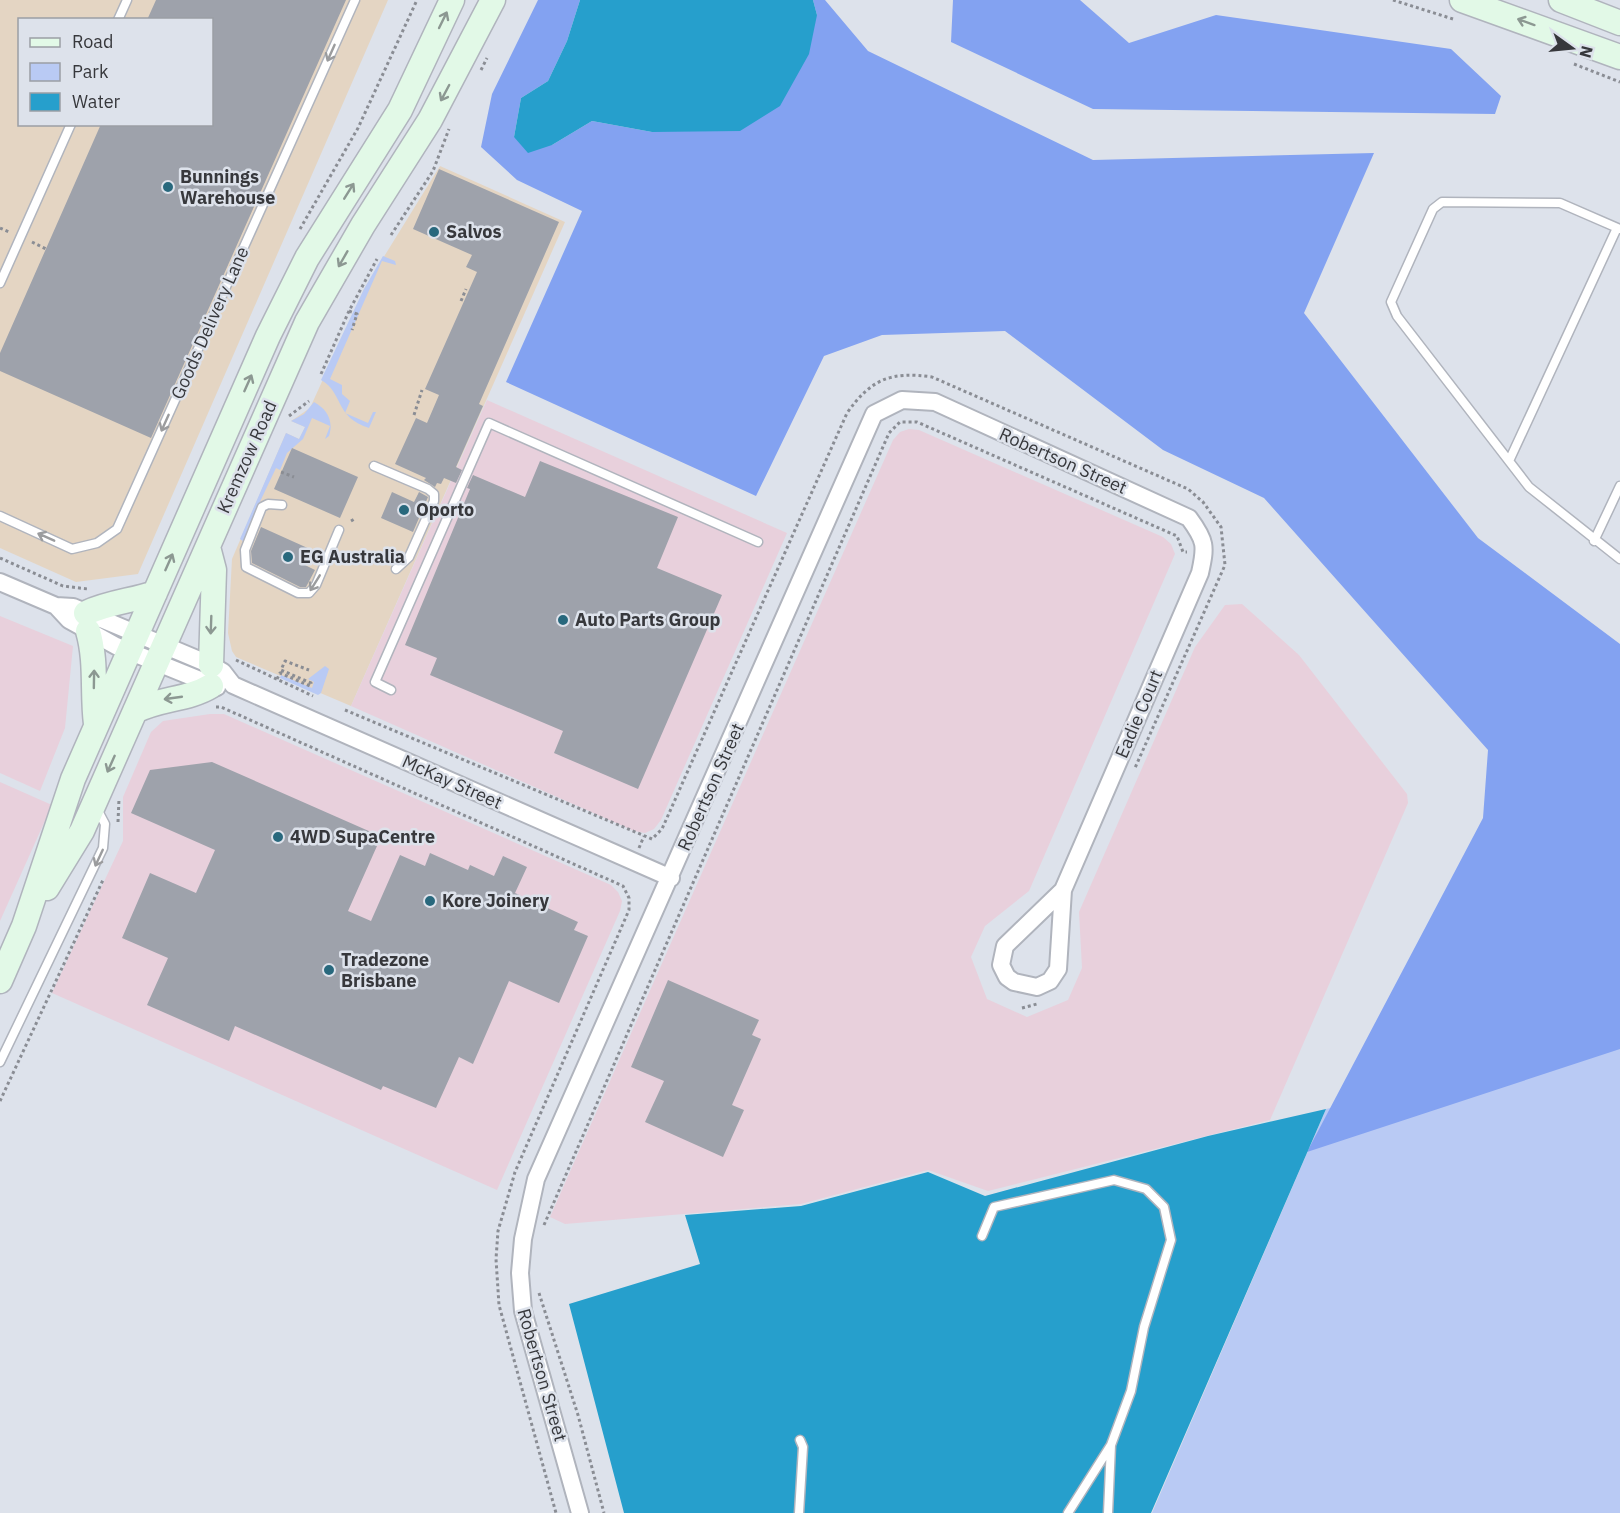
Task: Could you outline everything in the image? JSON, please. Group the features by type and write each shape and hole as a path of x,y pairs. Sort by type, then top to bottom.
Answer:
{"street":[{"name":"Kremzow Road","path":"0,981 24,926 73,779 268,336 302,268 400,110 453,0"},
{"name":"Kremzow Road","path":"24,926 82,831 307,322 363,225 430,120 493,0"},
{"path":"1461,0 1620,57"},
{"path":"1561,0 1620,23"},
{"name":"Robertson Street","path":"580,1513 523,1311 520,1273 523,1239 536,1179 671,878 874,414 902,400 934,402 1189,518 1203,536"},
{"name":"Eadie Court","path":"1063,890 1005,946 1001,965 1003,972 1022,986 1037,987 1045,984 1058,969 1063,890 1200,573 1205,550 1203,536"},
{"path":"135,711 154,701 197,695 216,686 214,570 208,547"},
{"name":"McKay Street","path":"0,582 56,606 69,620 87,622 161,654 216,686 671,878"},
{"path":"97,727 94,705 95,659 87,622 105,604 155,593"}],"lane":[{"path":"119,18 127,0"},
{"name":"Goods Delivery Lane","path":"0,516 72,549 97,543 117,529 355,0"},
{"path":"0,283 70,126"},
{"path":"1509,461 1619,229 1560,203 1442,202 1433,209 1391,302 1397,316 1529,487 1594,541 1620,559"},
{"path":"391,690 375,682 489,423 758,542"},
{"path":"374,466 428,489 434,494 435,501 409,557 396,568"},
{"path":"1594,541 1620,486"},
{"path":"282,505 268,504 262,507 245,550 244,562 249,570 298,593 309,593 316,585 339,530"},
{"path":"0,1062 103,848 105,824 94,803"},
{"path":"982,1236 994,1207 1114,1180 1146,1190 1164,1207 1171,1240 1144,1327 1131,1391 1111,1445 1068,1513"},
{"path":"799,1513 803,1447 800,1440"},
{"path":"1108,1513 1111,1445"}],"path":[{"path":"296,236 358,128 417,0"},
{"path":"321,374 377,259"},
{"path":"461,301 466,289"},
{"path":"350,311 357,314 352,330"},
{"path":"345,710 652,839 662,829 847,413 861,393 880,381 905,373 932,377 1188,489 1203,502 1221,527 1225,565 1131,778"},
{"path":"414,415 422,390"},
{"path":"541,1232 889,433 900,422 917,423 1177,536 1183,552 1188,552"},
{"path":"281,472 294,477"},
{"path":"351,521 356,518"},
{"path":"1219,550 1225,550"},
{"path":"0,558 73,589 96,589"},
{"path":"277,680 280,673 310,686 311,682 281,670 285,662 309,670"},
{"path":"216,686 221,706 623,886 629,898 629,910 515,1172"},
{"path":"118,829 119,799 122,791"},
{"path":"640,845 644,836"},
{"path":"0,1101 104,878"},
{"path":"623,886 626,880"},
{"path":"1022,1008 1043,1003"},
{"path":"538,1290 578,1415 604,1513"}],"shaded area":[{"path":"0,0 388,0 138,574 76,582 0,548"},
{"path":"538,0 580,0 567,41 548,81 521,98 514,137 552,145 592,121 652,132 817,15 813,0 825,0 868,51 1093,160 1374,153 1304,313 1478,538 1620,644 1620,1049 1307,1152 1483,818 1488,750 1264,498 1163,450 1005,331 882,335 824,356 756,496 506,382 582,211 517,180 481,147 492,94"},
{"path":"953,0 1080,0 1129,43 1216,15 1451,49 1501,96 1495,114 1093,109 951,42"},
{"path":"440,166 565,222 351,706 236,657 232,651 228,633 232,559 286,433 299,439 305,427 291,421 310,408 364,289"},
{"path":"487,400 787,533 661,820 654,829 645,833 634,831 351,706"},
{"path":"909,429 919,430 1163,537 1171,544 1175,554 1029,891 985,926 971,957 987,999 1027,1017 1068,1000 1082,968 1079,912 1195,647 1225,605 1242,604 1299,655 1407,794 1408,803 1270,1120 988,1191 928,1170 801,1204 565,1224 550,1217 893,440 900,432"},
{"path":"0,616 73,646 65,728 40,791 0,773"},
{"path":"224,714 611,885 618,892 622,901 620,911 497,1190 52,993 123,841 123,797 151,732 163,721"},
{"path":"0,782 52,805 0,921"}],"green space":[{"path":"383,256 395,261 396,265 382,261 330,379 342,385 342,394 350,401 345,412 333,391 321,380 364,289"},
{"path":"314,402 323,408 330,420 331,425 329,436 325,439 330,426 312,418 303,439 287,453 280,470 276,468 248,527 244,542 240,539 286,433 299,439 305,427 291,421 304,414"},
{"path":"373,412 376,412 369,428 346,414 368,423"},
{"path":"325,666 329,669 321,693 318,695 280,678 281,675 312,688 314,682 308,679"},
{"path":"1620,1040 1620,1513 1152,1513 1326,1109"}],"water":[{"path":"580,0 813,0 817,15 809,54 780,106 740,131 652,132 592,121 552,145 528,153 514,137 521,98 548,81 567,41"},
{"path":"1326,1109 1151,1513 624,1513 569,1304 700,1264 685,1215 801,1206 928,1172 985,1196 1208,1136"}],"building":[{"name":"Bunnings Warehouse","path":"156,0 346,0 151,438 0,371 0,353 100,126 213,126 213,18 148,18"},
{"path":"439,169 559,222 479,404 483,406 456,467 462,470 456,483 444,478 441,484 437,483 435,487 424,480 426,478 395,464 416,418 427,423 439,395 425,389 477,272 466,267 472,255 413,229"},
{"path":"292,448 358,477 340,518 274,489"},
{"name":"Auto Parts Group","path":"540,461 678,517 657,568 722,595 638,789 554,753 563,731 430,675 437,658 405,645 470,489 467,488 473,475 525,497"},
{"name":"Oporto","path":"392,492 414,502 419,492 428,497 413,532 381,518"},
{"path":"261,527 312,550 305,565 315,570 306,587 300,587 252,563 251,551"},
{"path":"212,762 371,832 367,842 377,846 348,911 371,921 400,855 425,866 430,853 468,870 470,865 494,876 503,856 527,867 515,893 578,922 574,930 588,936 559,1003 509,981 473,1064 459,1057 436,1108 383,1086 381,1090 235,1026 229,1041 147,1005 168,958 122,938 150,873 196,893 215,850 131,813 150,770"},
{"path":"668,980 759,1020 752,1035 761,1039 732,1105 744,1110 723,1157 645,1122 664,1081 631,1067"}],"place":[{"name":"Bunnings Warehouse","path":"168,187"},
{"name":"Salvos","path":"434,232"},
{"name":"Oporto","path":"404,510"},
{"name":"EG Australia","path":"288,557"},
{"name":"Auto Parts Group","path":"563,620"},
{"name":"4WD SupaCentre","path":"278,837"},
{"name":"Kore Joinery","path":"430,901"},
{"name":"Tradezone Brisbane","path":"329,970"}]}
